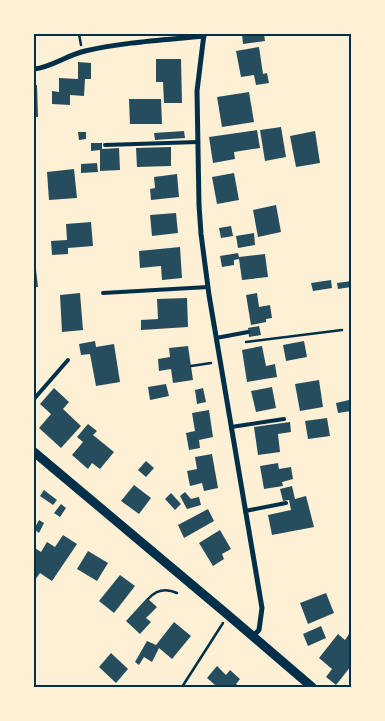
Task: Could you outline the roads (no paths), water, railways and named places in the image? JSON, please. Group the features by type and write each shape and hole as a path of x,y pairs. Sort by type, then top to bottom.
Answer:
{"street":[{"path":"34,69 44,68 82,52 115,45 204,35 197,91 199,207 216,338 262,608 259,630 253,636"},
{"path":"34,452 312,687"}],"lane":[{"path":"105,146 198,142"},
{"path":"103,293 208,287"},
{"path":"216,338 248,332"},
{"path":"34,399 68,360"},
{"path":"231,427 284,419"},
{"path":"245,511 286,503"}]}
